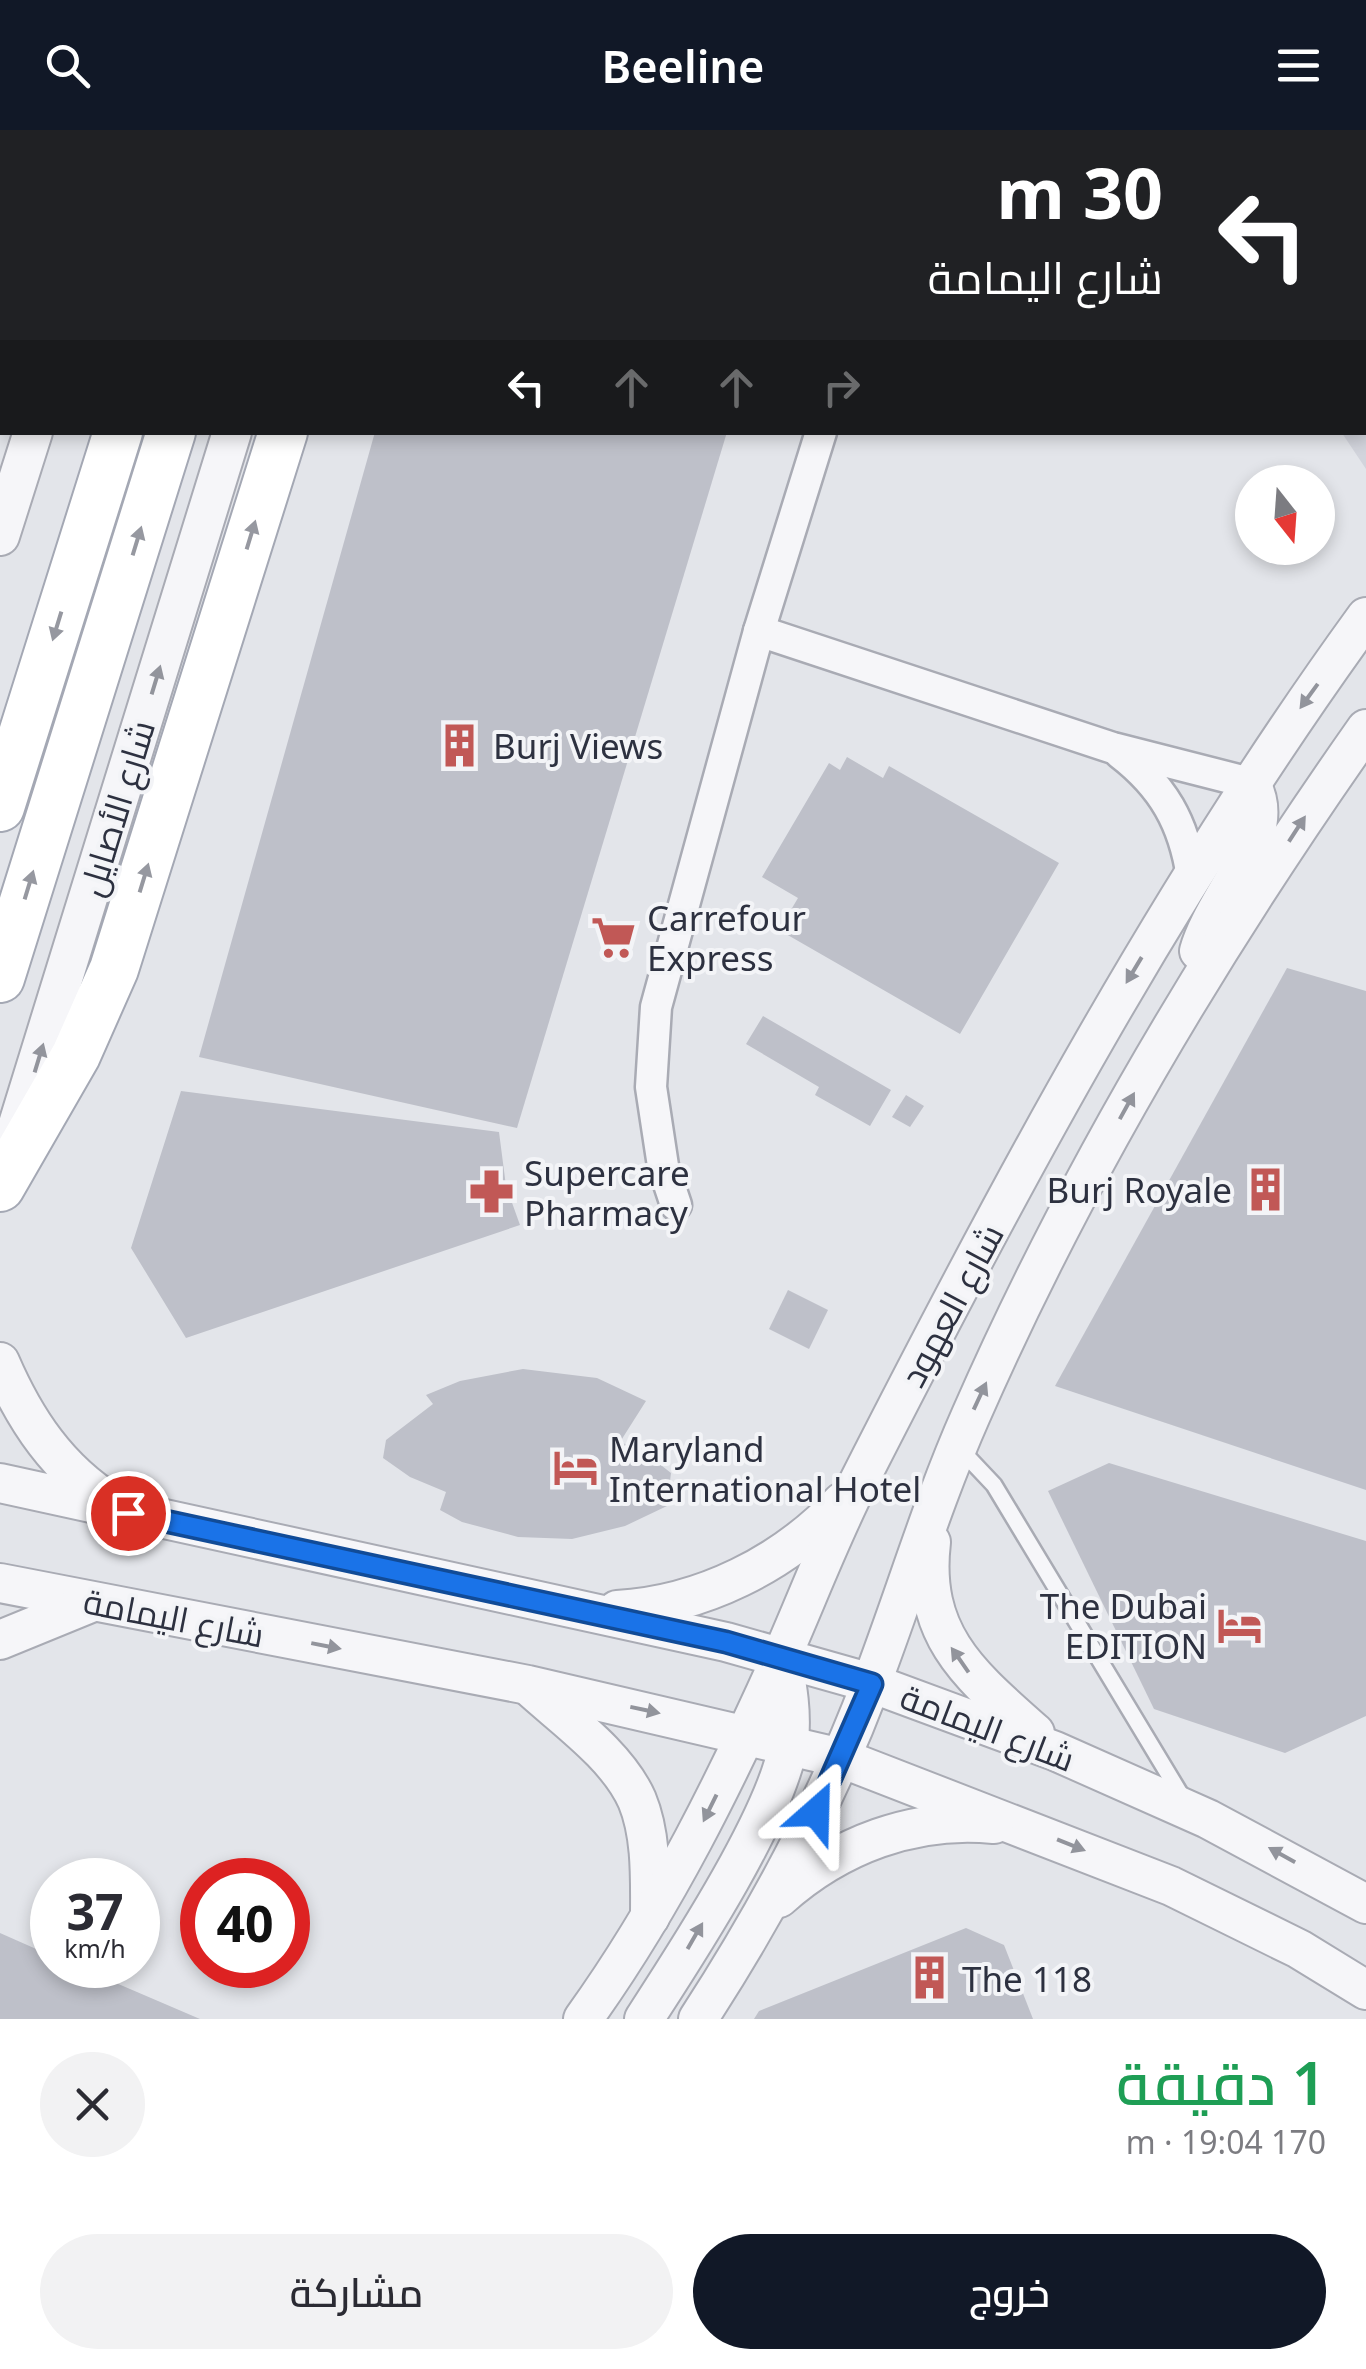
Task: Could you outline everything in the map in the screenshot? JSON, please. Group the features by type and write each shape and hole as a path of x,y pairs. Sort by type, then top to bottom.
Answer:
{"main road":[{"path":"0,807 117,435"},
{"name":"شارع الأصايل","path":"0,978 171,435"},
{"path":"0,1186 54,1096 96,1012 129,924 282,435"}],"street":[{"path":"0,536 31,435"},
{"name":"شارع الأصايل","path":"0,1186 231,435"},
{"path":"676,1204 664,1166 652,1100 656,1007 759,630 820,435"},
{"name":"شارع العهود","path":"583,2019 650,1920 746,1732 857,1486 1072,1074 1250,783 1366,617"},
{"path":"759,630 1114,748 1250,783 1258,795 1261,823 1210,920 1190,992"},
{"name":"شارع العهود","path":"698,2019 766,1908 841,1758 872,1684 936,1496 1051,1246 1190,992 1366,729"},
{"path":"1114,748 1145,772 1166,798 1181,829 1192,877"},
{"path":"0,1362 30,1423 58,1460 89,1489 128,1513"},
{"name":"شارع اليمامة","path":"0,1483 782,1656 872,1684 1055,1752 1272,1849 1366,1904"},
{"path":"588,1612 666,1603 740,1577 803,1538 857,1486"},
{"path":"936,1496 929,1582 944,1637 972,1676 1055,1752"},
{"name":"شارع اليمامة","path":"0,1583 528,1685 788,1742 1027,1827 1236,1916 1366,1990"},
{"path":"0,1640 93,1602"},
{"path":"644,2019 701,1928 770,1800 788,1742 790,1700 782,1656"},
{"path":"528,1685 603,1754 637,1800 651,1871 650,1920"},
{"path":"766,1908 820,1866 874,1838 920,1827 974,1822 1027,1827"}],"lane":[{"path":"957,1446 994,1484 1191,1812"}],"shaded area":[{"path":"1343,435 1366,435 1366,469"}],"building":[{"name":"Burj Views","path":"374,435 726,435 517,1128 199,1057"},
{"path":"847,757 883,778 889,766 1059,863 960,1034 779,930 798,898 762,877 829,763 840,770"},
{"name":"Burj Royale","path":"1287,968 1366,991 1366,1490 1055,1386"},
{"path":"763,1016 891,1090 870,1126 815,1095 819,1087 746,1044"},
{"path":"181,1091 499,1132 506,1186 520,1225 186,1338 131,1248"},
{"path":"906,1095 924,1106 910,1127 892,1117"},
{"path":"788,1290 828,1310 809,1349 769,1329"},
{"path":"523,1369 597,1378 646,1401 620,1442 643,1451 671,1473 667,1506 625,1526 572,1539 518,1537 462,1522 440,1510 446,1492 410,1477 383,1458 386,1440 433,1404 426,1395 460,1381"},
{"name":"The Dubai EDITION","path":"1109,1463 1366,1541 1366,1716 1285,1753 1154,1709 1048,1491"},
{"name":"The 118","path":"966,1928 1004,1945 1033,2019 754,2019 759,2011"},
{"path":"0,1933 30,1946 30,1988 128,1988 200,2019 0,2019"}],"place":[{"name":"Burj Views","path":"460,745"},
{"name":"Carrefour Express","path":"614,937"},
{"name":"Burj Royale","path":"1265,1189"},
{"name":"Supercare Pharmacy","path":"491,1192"},
{"name":"Maryland International Hotel","path":"576,1468"},
{"name":"The Dubai EDITION","path":"1240,1625"},
{"name":"The 118","path":"929,1978"}],"route":[{"path":"128,1513 726,1642 872,1684 816,1812"}]}
